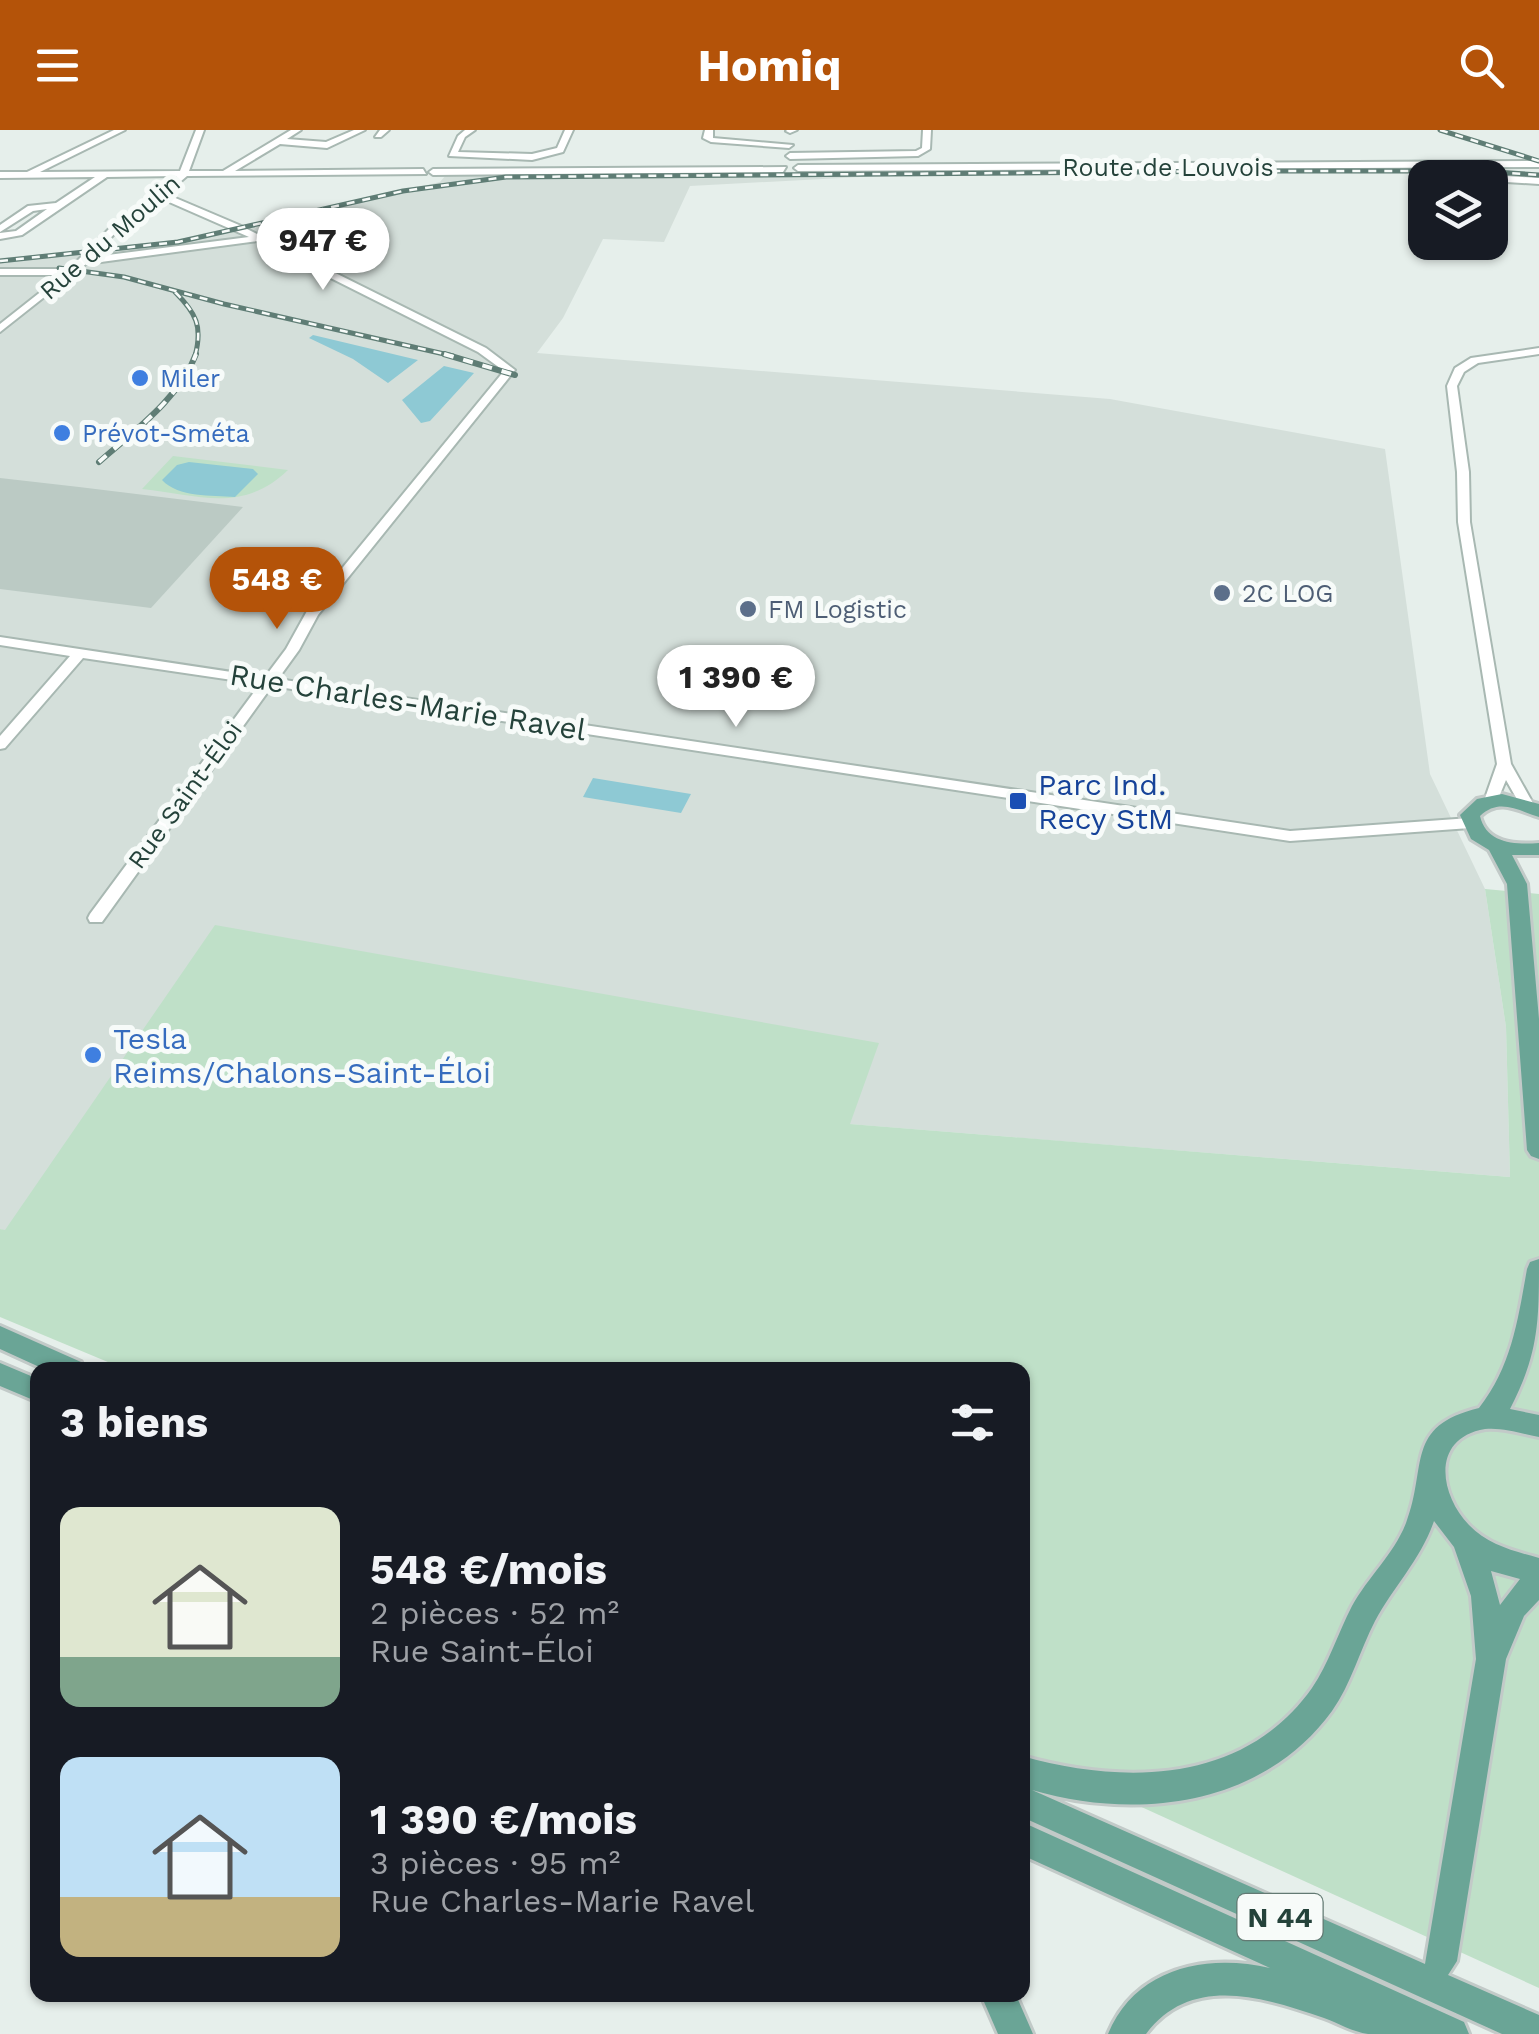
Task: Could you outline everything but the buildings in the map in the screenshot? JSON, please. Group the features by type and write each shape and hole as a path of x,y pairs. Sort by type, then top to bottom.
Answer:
{"main road":[{"path":"1533,808 1491,801 1473,808 1470,823 1479,836 1497,846 1538,849"},
{"path":"1497,846 1517,884 1539,1150"},
{"path":"1517,884 1524,865 1538,849"},
{"path":"1488,1417 1510,1391 1520,1365 1539,1269"},
{"path":"0,1338 54,1362"},
{"path":"0,1374 30,1387"},
{"path":"1030,1774 1062,1785 1102,1792 1158,1790 1198,1783 1269,1752 1296,1730 1320,1702 1363,1614 1417,1531 1430,1486 1432,1455 1445,1433 1470,1420 1488,1417 1539,1426"},
{"path":"1430,1486 1443,1515 1466,1541 1496,1560 1539,1571"},
{"path":"1466,1541 1485,1596 1491,1659"},
{"path":"1440,1961 1491,1659 1514,1607 1539,1579"},
{"name":"N 44","path":"1030,1805 1539,2033"},
{"name":"N 44","path":"1030,1842 1452,2034"},
{"path":"1125,2034 1132,2020 1161,1994 1198,1978 1242,1978 1313,1997 1406,2034"},
{"path":"1001,2002 1016,2034"}],"street":[{"path":"27,175 121,130"},
{"name":"Rue du Moulin","path":"0,329 184,174 200,130"},
{"path":"226,173 298,130"},
{"path":"276,141 327,145 361,130"},
{"path":"428,171 452,154 462,136 471,130"},
{"path":"452,154 544,156 560,150 568,130"},
{"path":"709,130 707,138 712,140 790,160 918,153 926,150 927,130"},
{"path":"790,160 791,130"},
{"path":"850,130 870,130"},
{"name":"Route de Louvois","path":"0,175 428,171 790,160 1408,165"},
{"name":"Route de Louvois","path":"1508,164 1539,164"},
{"path":"0,232 20,233 104,174"},
{"path":"1508,179 1539,181"},
{"path":"158,194 264,242"},
{"path":"83,261 226,240 264,242"},
{"name":"Rue Saint-Éloi","path":"96,918 292,650 312,614 509,373 508,365 482,350 264,242"},
{"path":"0,272 72,272"},
{"path":"1533,808 1504,764 1464,522 1463,472 1452,386 1459,370 1475,360 1539,351"},
{"name":"Rue Charles-Marie Ravel","path":"0,641 1290,836 1470,823"},
{"path":"0,745 80,653"},
{"path":"1491,801 1504,764"}],"shaded area":[{"path":"1408,171 879,176 690,186 664,242 603,239 563,318 537,353 1110,399 1385,449 1430,774 1485,889 1506,1027 1510,1177 849,1124 878,1043 0,1229 0,258 128,247 230,231 440,182 446,175"},
{"path":"1508,172 1539,174 1539,178 1508,177"}],"green space":[{"path":"173,456 288,470 271,484 237,497 201,497 142,489"},
{"path":"1485,889 1539,894 1539,1988 1030,1756 1030,1362 108,1362 0,1317 0,1229 5,1230 215,925 879,1043 850,1124 1510,1177 1506,1027"}],"water":[{"path":"313,335 418,360 388,383 353,359 309,338"},
{"path":"444,366 474,373 430,421 421,423 402,400"},
{"path":"189,462 253,469 258,474 235,497 186,493 162,480 177,465"},
{"path":"593,778 691,794 681,813 583,797"}],"railway":[{"path":"1440,130 1539,161"},
{"path":"0,261 178,242 403,191 506,177 1251,171 1480,171 1539,175"},
{"path":"59,268 124,277 453,356"},
{"path":"175,292 196,321 195,356"},
{"path":"99,462 168,399 196,354"},
{"path":"444,354 515,375"}],"place":[{"name":"Miler","path":"140,378"},
{"name":"Prévot-Sméta","path":"62,433"},
{"name":"2C LOG","path":"1222,593"},
{"name":"FM Logistic","path":"748,609"},
{"name":"Parc Ind. Recy StM","path":"1018,801"},
{"name":"Tesla Reims/Chalons-Saint-Éloi","path":"93,1055"}]}
